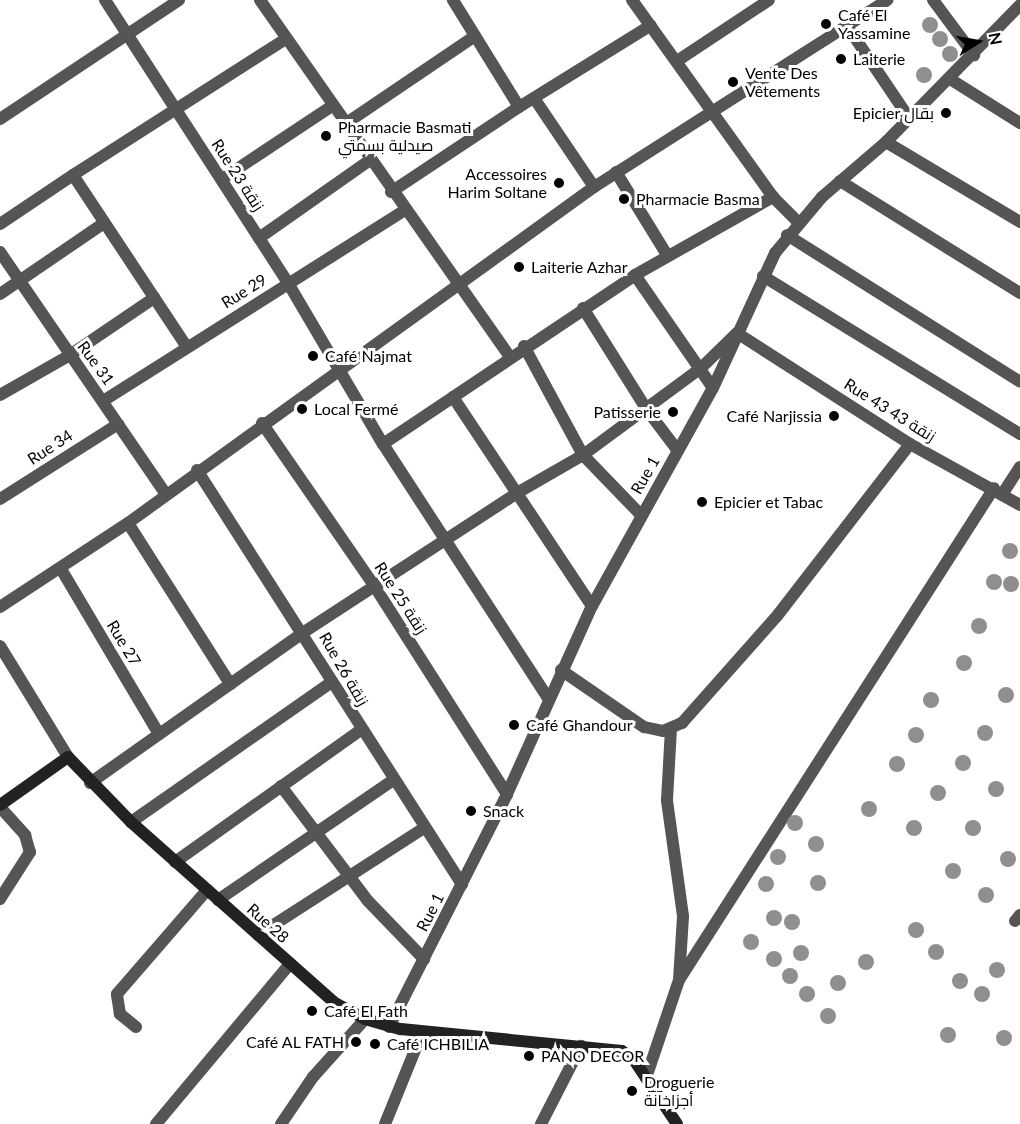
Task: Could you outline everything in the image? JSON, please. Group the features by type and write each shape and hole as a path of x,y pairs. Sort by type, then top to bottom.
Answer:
{"street":[{"name":"Rue 23 زنقة","path":"105,0 288,283 383,444 548,698"},
{"path":"0,119 126,33 179,0"},
{"path":"260,0 404,211 460,285 510,357"},
{"path":"453,0 519,107"},
{"path":"632,0 772,197 798,222"},
{"path":"677,61 770,0"},
{"path":"0,607 128,523 262,423 460,285 594,187 847,26 873,4 888,0"},
{"path":"933,0 974,55"},
{"name":"Rue 1","path":"389,1027 507,794 548,698 592,606 712,388 764,276 787,235 840,181 886,142 1019,7"},
{"path":"391,192 519,107 651,25"},
{"path":"847,26 909,118"},
{"path":"345,124 475,36"},
{"path":"0,224 175,107 286,39"},
{"path":"950,79 1020,123"},
{"path":"534,98 594,187"},
{"path":"222,179 332,106"},
{"path":"886,142 1020,222"},
{"path":"259,238 370,160"},
{"path":"616,172 667,255"},
{"path":"73,174 187,347"},
{"path":"840,181 1020,293"},
{"path":"383,444 583,308 667,255 772,197"},
{"name":"Rue 29","path":"103,401 404,211"},
{"path":"0,294 104,223"},
{"path":"787,235 1020,382"},
{"name":"Rue 31","path":"0,252 19,283 166,494"},
{"path":"635,275 701,368 712,388"},
{"path":"764,276 1020,434"},
{"path":"0,395 70,355 154,298"},
{"path":"583,308 647,410 678,451"},
{"path":"90,783 304,632 517,493 583,455 701,368 737,333"},
{"name":"Rue 43 زنقة 43","path":"737,333 910,444 1020,505"},
{"path":"524,346 583,455 641,515"},
{"path":"453,398 592,606"},
{"name":"Rue 25 زنقة","path":"262,423 375,587 507,794"},
{"name":"Rue 34","path":"0,499 118,424"},
{"path":"561,670 644,727 656,732 671,728 698,708 777,616 910,444"},
{"path":"677,1124 646,1078 679,980 998,491 1020,467"},
{"name":"Rue 26 زنقة","path":"197,470 304,632 330,683 462,885"},
{"path":"128,523 230,684"},
{"name":"Rue 27","path":"61,569 159,734"},
{"name":"Rue 28","path":"0,646 68,757 90,783 322,994 365,1019 389,1027 422,1033 615,1050 628,1054 646,1078"},
{"path":"131,822 330,683"},
{"path":"671,728 667,800 683,916 679,980"},
{"path":"175,862 361,730"},
{"path":"0,899 30,852 25,835 0,806 68,757"},
{"path":"218,900 393,780"},
{"path":"281,786 386,921 424,959"},
{"path":"258,935 424,828"},
{"path":"136,1027 120,1014 117,994 207,890"},
{"path":"156,1124 290,964"},
{"path":"281,1124 313,1077 365,1019"},
{"path":"385,1124 422,1033"},
{"path":"541,1124 581,1046"}],"place":[{"name":"Café El Yassamine","path":"826,24"},
{"name":"Laiterie","path":"841,59"},
{"name":"Vente Des Vêtements","path":"733,82"},
{"name":"Epicier بقال","path":"946,113"},
{"name":"Pharmacie Basmati صيدلية بسمتي","path":"326,136"},
{"name":"Accessoires Harim Soltane","path":"559,183"},
{"name":"Pharmacie Basma","path":"624,199"},
{"name":"Laiterie Azhar","path":"519,267"},
{"name":"Café Najmat","path":"313,356"},
{"name":"Local Fermé","path":"302,409"},
{"name":"Patisserie","path":"673,412"},
{"name":"Café Narjissia","path":"834,416"},
{"name":"Epicier et Tabac","path":"702,502"},
{"name":"Café Ghandour","path":"514,725"},
{"name":"Snack","path":"471,811"},
{"name":"Café El Fath","path":"312,1011"},
{"name":"Café AL FATH","path":"356,1042"},
{"name":"Café ICHBILIA","path":"375,1044"},
{"name":"PANO DECOR","path":"529,1056"},
{"name":"Droguerie أجزاخانة","path":"632,1091"}]}
